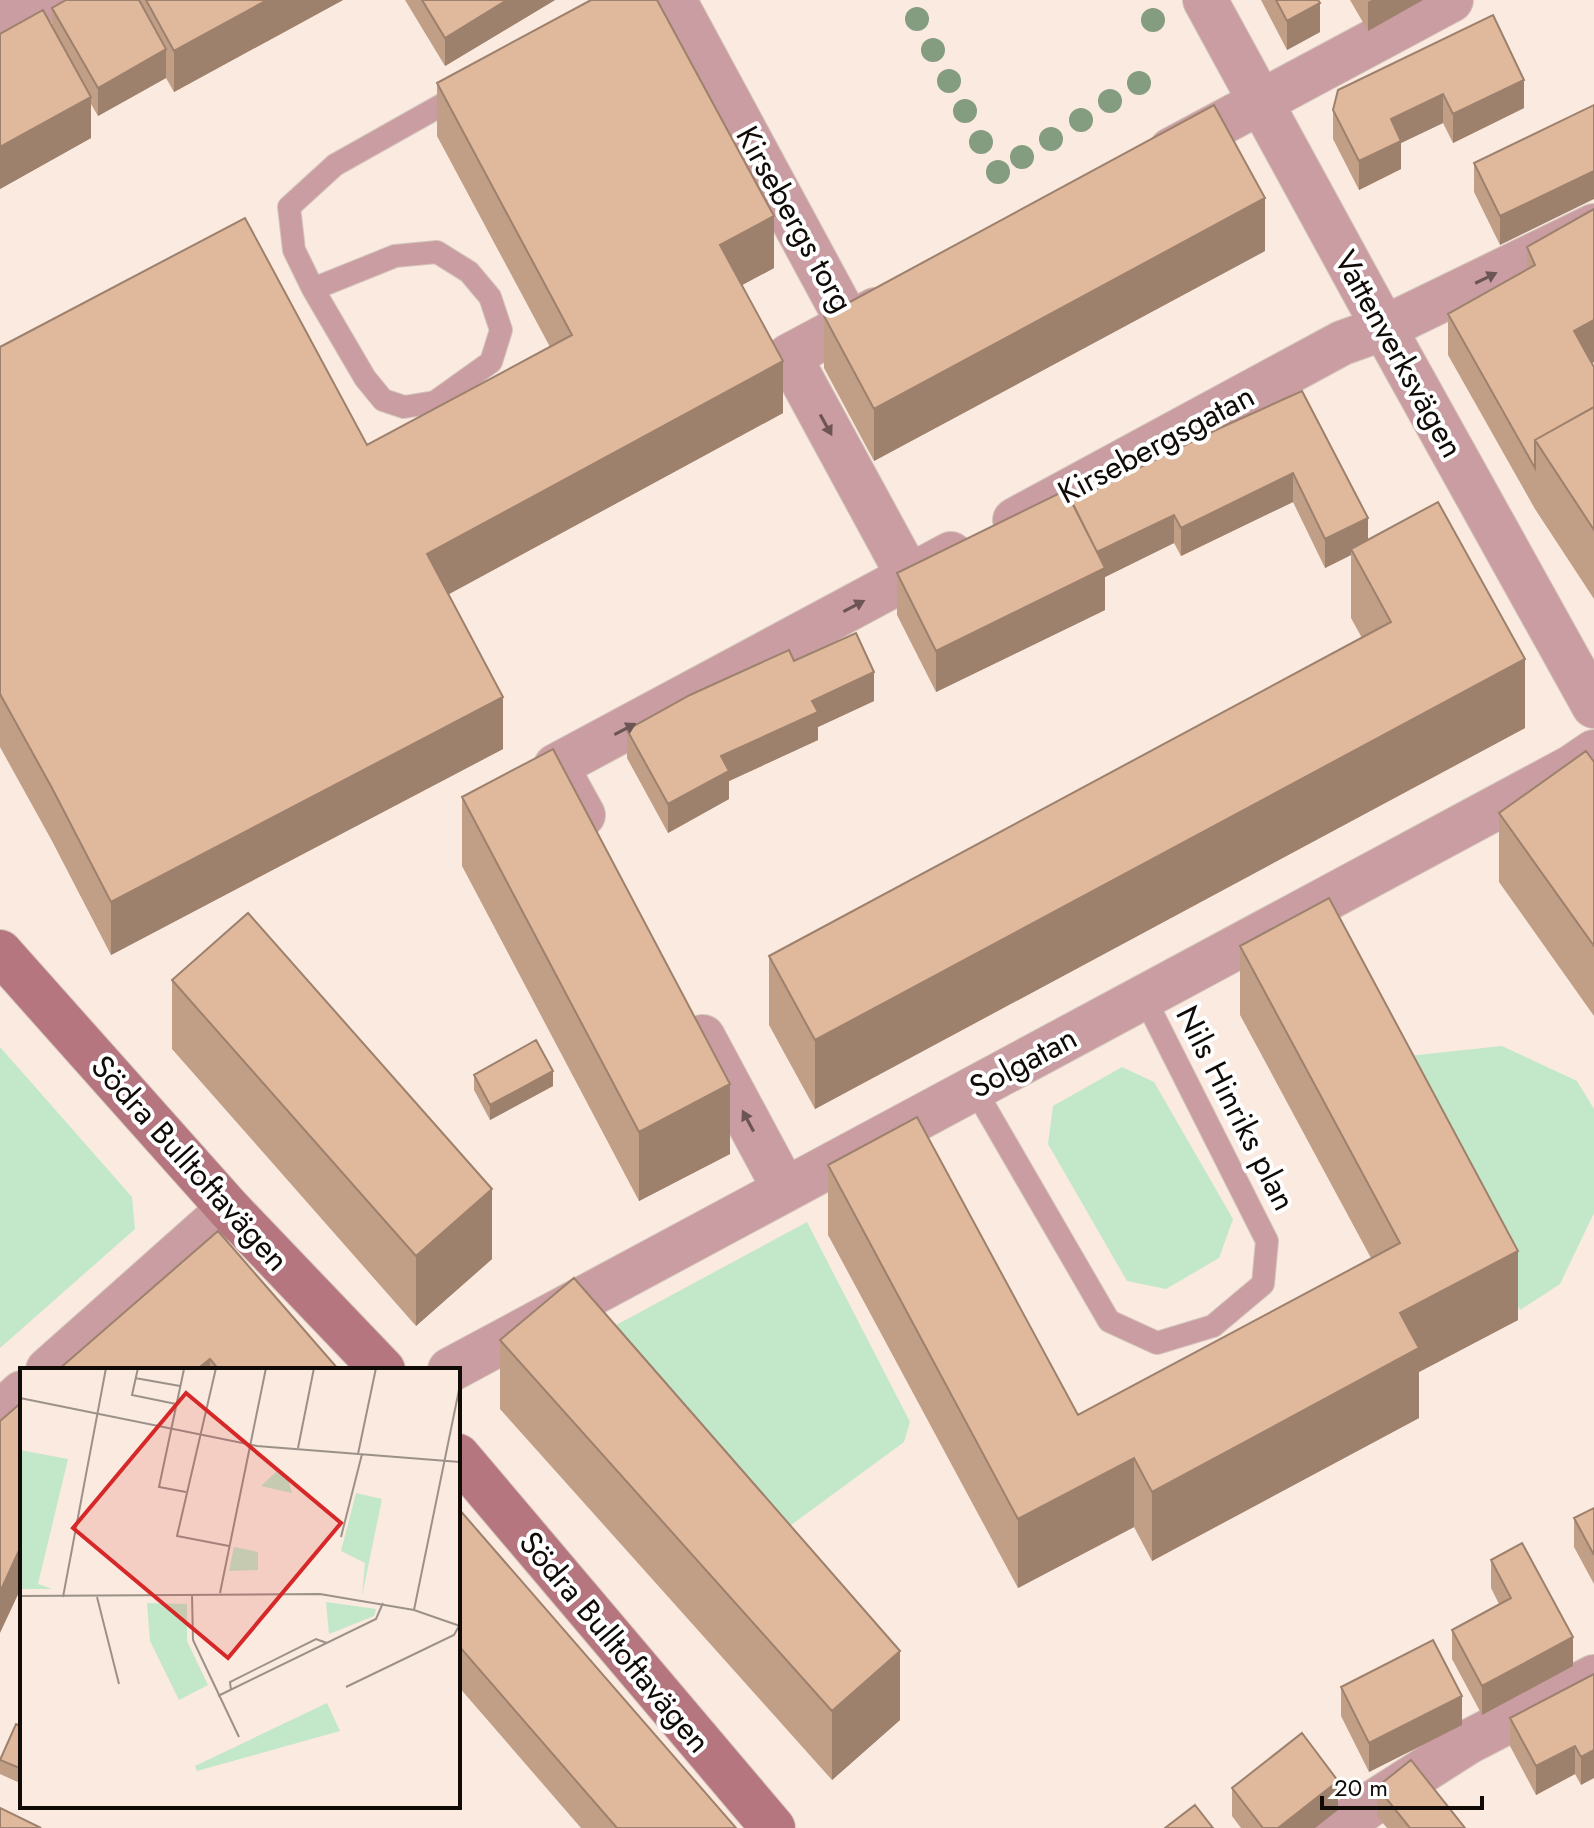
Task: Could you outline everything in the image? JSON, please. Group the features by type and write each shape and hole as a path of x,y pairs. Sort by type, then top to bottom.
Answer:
{"street":[{"path":"0,25 46,0"},
{"name":"Kirsebergs torg","path":"674,0 849,324 905,293"},
{"name":"Vattenverksvägen","path":"1205,0 1594,706"},
{"path":"1140,167 1451,0"},
{"name":"Kirsebergsgatan","path":"599,844 556,766 1342,343 1384,328 1594,226"},
{"path":"849,324 789,356 909,577"},
{"name":"Solgatan","path":"454,1368 1572,767 1594,752"},
{"name":"Södra Bulltoftavägen","path":"0,952 229,1209 381,1368"},
{"path":"681,997 785,1190"},
{"path":"50,1368 229,1209"},
{"path":"0,1413 20,1395"},
{"name":"Södra Bulltoftavägen","path":"460,1458 773,1828"},
{"path":"1338,1828 1468,1742 1594,1677"}],"lane":[{"path":"313,289 395,256 437,252 469,272 490,297 501,330 491,362 435,402 404,407 383,400 365,378 313,289 294,250 289,207 335,165 481,82"},
{"name":"Nils Hinriks plan","path":"974,1088 1109,1321 1157,1343 1213,1326 1263,1284 1267,1241 1144,997"}],"green space":[{"path":"1502,1046 1577,1081 1594,1109 1594,1213 1560,1284 1520,1310 1389,1058"},
{"path":"0,1047 132,1197 135,1229 0,1348"},
{"path":"1122,1067 1154,1082 1233,1219 1219,1258 1166,1289 1127,1281 1048,1144 1053,1106"},
{"path":"807,1222 910,1422 904,1442 787,1528 607,1330"}],"building":[{"path":"66,0 139,0 166,49 98,88 52,8"},
{"path":"146,0 267,0 174,51"},
{"path":"422,0 507,0 445,38"},
{"path":"591,0 657,0 774,216 720,245 783,361 427,554 503,697 111,902 0,694 0,347 245,218 367,445 572,335 437,83"},
{"path":"1276,0 1318,0 1320,3 1287,21"},
{"path":"43,10 91,97 0,147 0,34"},
{"path":"1493,15 1524,80 1453,114 1443,94 1391,119 1401,141 1359,161 1333,110 1338,90"},
{"path":"1214,105 1265,198 874,409 824,316"},
{"path":"1594,105 1594,171 1500,216 1474,163"},
{"path":"1594,209 1594,320 1574,331 1594,367 1594,407 1535,440 1535,468 1448,314 1535,265 1527,247"},
{"path":"1302,391 1368,518 1325,539 1293,473 1181,528 1174,515 1097,552 1071,501"},
{"path":"1594,407 1594,530 1535,440"},
{"path":"1066,490 1105,568 936,651 897,573"},
{"path":"1438,502 1525,659 815,1040 769,956 1391,622 1351,549"},
{"path":"856,633 874,672 812,701 818,712 721,756 729,771 668,804 627,730 690,695 789,650 794,661"},
{"path":"553,749 730,1084 639,1132 462,797"},
{"path":"1586,751 1594,762 1594,946 1499,813"},
{"path":"1329,898 1518,1251 1400,1313 1419,1348 1152,1492 1134,1458 1018,1519 828,1165 917,1117 1078,1415 1400,1243 1240,946"},
{"path":"248,913 492,1189 416,1256 172,980"},
{"path":"536,1040 553,1071 490,1105 474,1075"},
{"path":"218,1231 337,1368 217,1368 210,1359 199,1368 60,1368"},
{"path":"574,1278 900,1651 832,1711 500,1340"},
{"path":"20,1404 20,1548 0,1592 0,1421"},
{"path":"1594,1508 1594,1555 1574,1518"},
{"path":"460,1510 736,1828 617,1828 460,1647"},
{"path":"1522,1543 1573,1637 1482,1686 1452,1630 1511,1598 1491,1560"},
{"path":"1433,1640 1462,1696 1369,1743 1341,1687"},
{"path":"1594,1674 1594,1750 1581,1757 1575,1746 1536,1766 1510,1718"},
{"path":"16,1724 20,1726 20,1768 0,1760"},
{"path":"1302,1733 1338,1781 1278,1828 1263,1828 1232,1788"},
{"path":"1411,1760 1465,1828 1410,1828 1377,1787"},
{"path":"1195,1805 1213,1828 1165,1828"},
{"path":"0,1808 41,1828 0,1828"}]}
